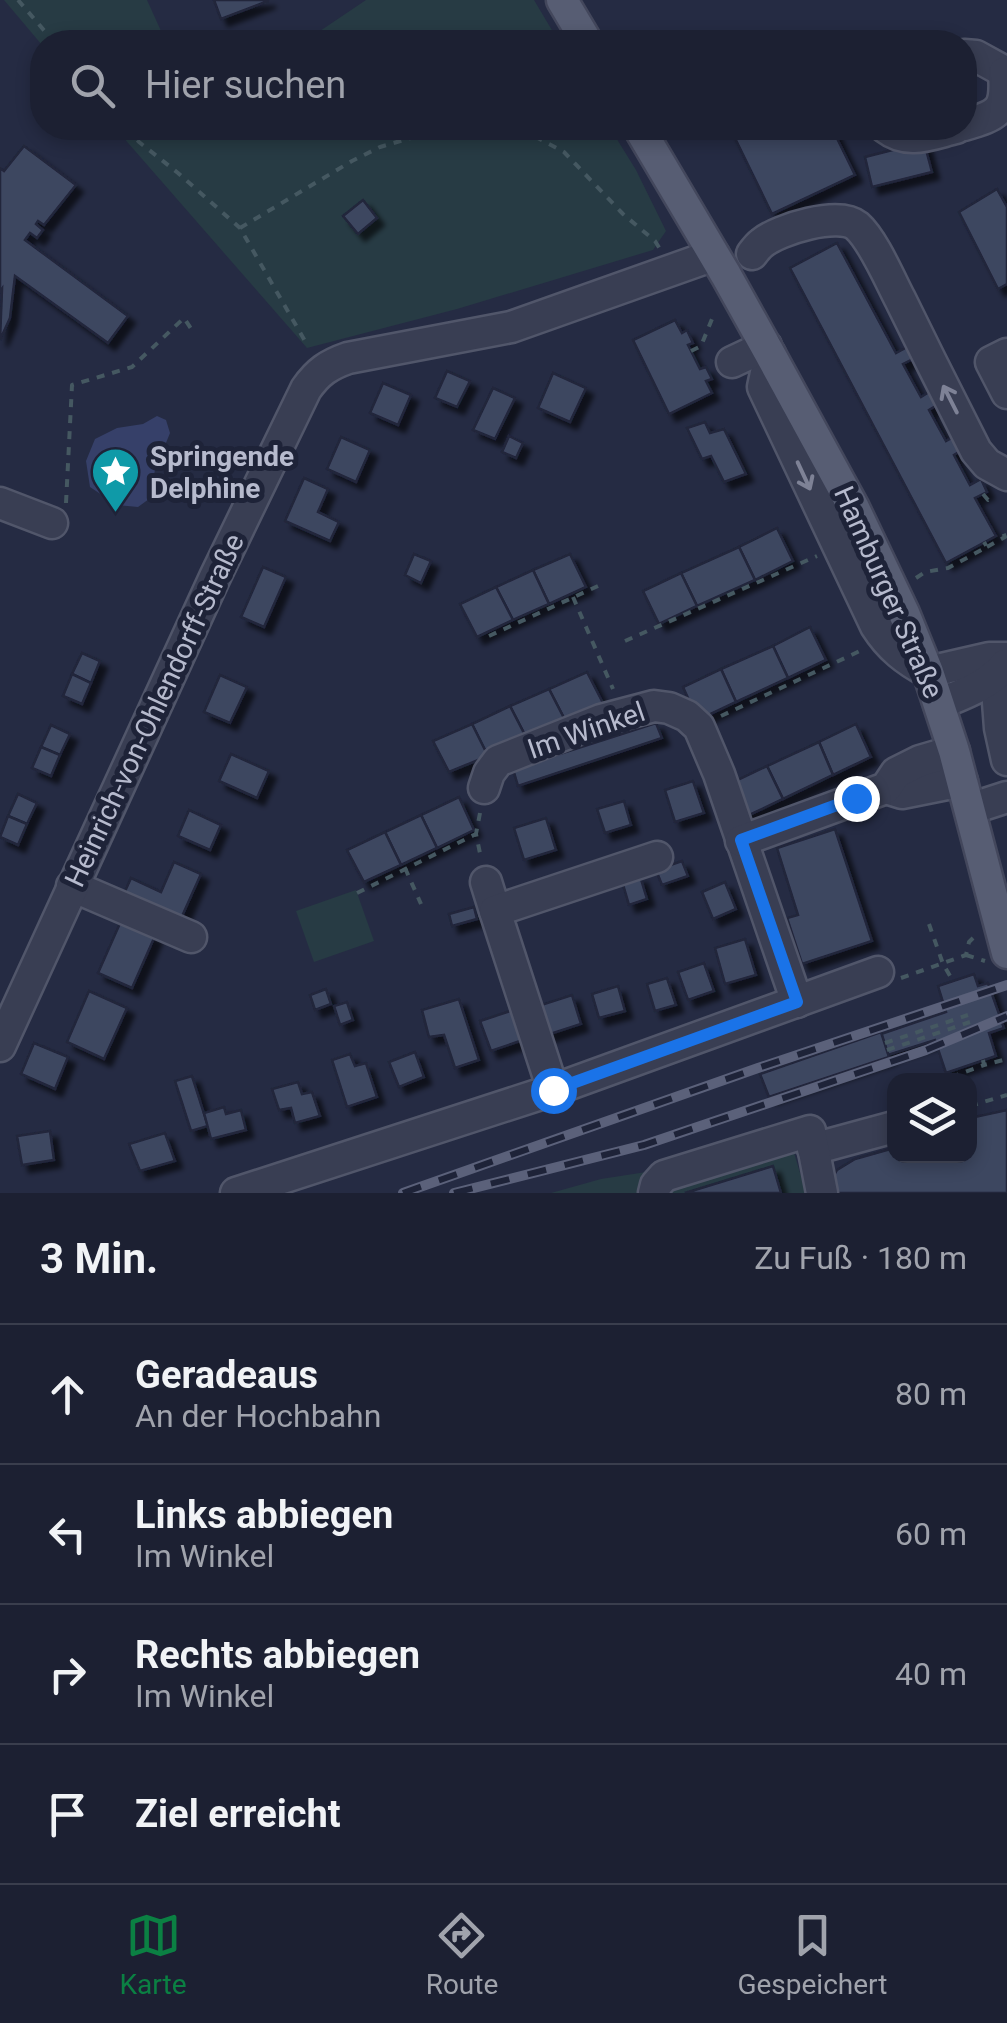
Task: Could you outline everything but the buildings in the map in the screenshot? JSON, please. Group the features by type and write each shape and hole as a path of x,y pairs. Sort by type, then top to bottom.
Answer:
{"main road":[{"path":"562,0 581,30"},
{"name":"Hamburger Straße","path":"653,140 854,508 904,613 954,751 997,944"}],"street":[{"path":"977,57 1005,73 1006,95 1001,109 992,118 977,122"},
{"path":"752,254 762,242 813,223 838,220 859,228 880,261 976,451 987,464 1007,474"},
{"name":"Heinrich-von-Ohlendorff-Straße","path":"0,1046 237,530 306,389 320,371 348,358 522,323 714,255"},
{"path":"732,362 768,350"},
{"path":"1007,354 991,362 1007,393"},
{"path":"0,503 59,516"},
{"path":"928,672 989,658 1003,665"},
{"path":"939,704 975,689 1003,665"},
{"path":"1003,665 1000,728 1007,760"},
{"name":"Im Winkel","path":"484,788 498,761 624,714 654,706 669,708 688,716 699,727"},
{"path":"699,727 719,774 797,1002"},
{"path":"886,788 896,772 920,760 954,751"},
{"path":"741,840 886,788 902,793 1007,797"},
{"path":"553,1090 490,896 657,857"},
{"path":"72,886 190,937"},
{"path":"236,1193 553,1090 878,972"},
{"path":"813,1149 887,1128"},
{"path":"654,1193 664,1176 810,1131 822,1193"}],"path":[{"path":"18,0 44,30"},
{"path":"137,140 240,228 305,341"},
{"path":"240,228 352,161 404,140"},
{"path":"542,140 564,152 656,241 660,250"},
{"path":"59,516 72,385 132,367 184,318 192,330"},
{"path":"691,351 701,346 712,319"},
{"path":"916,578 925,572 948,568 1005,537 1002,532 1007,530"},
{"path":"625,641 822,554"},
{"path":"489,636 598,586"},
{"path":"574,597 624,714"},
{"path":"699,727 865,648"},
{"path":"484,788 476,834 490,896"},
{"path":"358,893 476,834"},
{"path":"405,868 421,904"},
{"path":"929,924 953,981"},
{"path":"966,956 969,942 997,944"},
{"path":"915,973 966,956 983,961 997,944"},
{"path":"885,1043 968,1014"},
{"path":"887,1050 970,1022"},
{"path":"959,1073 983,1063 1007,1060"},
{"path":"977,1104 1007,1095"}],"shaded area":[{"path":"4,0 147,0 161,30 30,30"},
{"path":"366,0 534,0 552,30 321,30"},
{"path":"125,140 617,140 666,231 653,250 457,309 307,348"},
{"path":"356,890 374,941 314,962 296,911"},
{"path":"787,1129 806,1193 781,1193 772,1166 685,1193 551,1193 601,1179 659,1170"}],"water":[{"path":"157,416 166,420 170,433 155,470 149,499 138,507 117,505 90,487 86,461 95,439"}],"railway":[{"path":"403,1193 1007,985"},
{"path":"454,1193 644,1145 926,1050 1007,1016"}],"place":[{"name":"Springende Delphine","path":"115,514"}],"route":[{"path":"553,1090 797,1002 741,840 856,798"}]}
